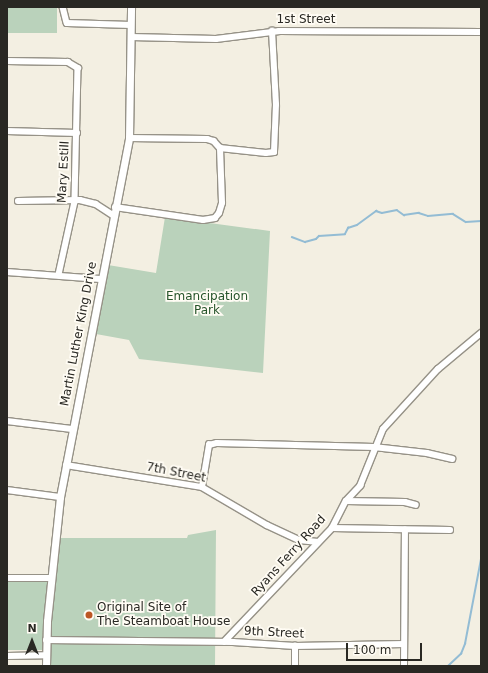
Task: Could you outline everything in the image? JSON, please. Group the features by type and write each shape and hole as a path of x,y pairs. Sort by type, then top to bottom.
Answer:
{"street":[{"path":"63,7 67,23 131,25"},
{"name":"Martin Luther King Drive","path":"46,666 50,578 60,497 100,279 129,138 132,7"},
{"path":"220,148 266,153 274,152 276,105 272,31"},
{"name":"1st Street","path":"131,37 216,39 272,31 481,32"},
{"name":"Mary Estill","path":"7,61 68,62 78,68 75,202 59,275"},
{"path":"7,132 77,133"},
{"path":"115,207 203,220 214,218 219,213 222,203 220,148 214,141 207,139 129,138"},
{"path":"18,201 75,202 80,200 96,204 113,215"},
{"path":"7,272 100,279"},
{"name":"Ryans Ferry Road","path":"224,642 332,528 346,501 360,486 374,447 383,429 438,369 481,333"},
{"path":"7,421 72,429"},
{"path":"202,487 209,445 217,443 374,447 427,453 452,459"},
{"name":"7th Street","path":"66,465 202,487 266,525 299,540 318,542"},
{"path":"7,490 60,497"},
{"path":"346,501 405,502 416,505"},
{"path":"332,528 450,530"},
{"path":"404,666 406,530"},
{"path":"7,578 50,578"},
{"name":"9th Street","path":"46,640 224,642 295,646 404,644"},
{"path":"295,646 295,666"},
{"path":"7,656 46,655"}],"green space":[{"path":"7,7 57,7 57,33 7,33"},
{"name":"Emancipation Park","path":"165,217 270,231 263,373 139,359 129,340 96,334 108,265 156,273"},
{"path":"216,530 215,666 51,666 51,650 7,650 7,581 55,582 60,538 187,538 188,535"}],"waterway":[{"path":"292,237 305,242 316,239 319,236 345,234 348,228 357,225 376,211 382,213 397,210 404,215 419,213 428,216 453,214 466,222 481,221"},
{"path":"448,666 461,654 465,644 481,559"}],"place":[{"name":"Original Site of The Steamboat House","path":"89,615"}]}
